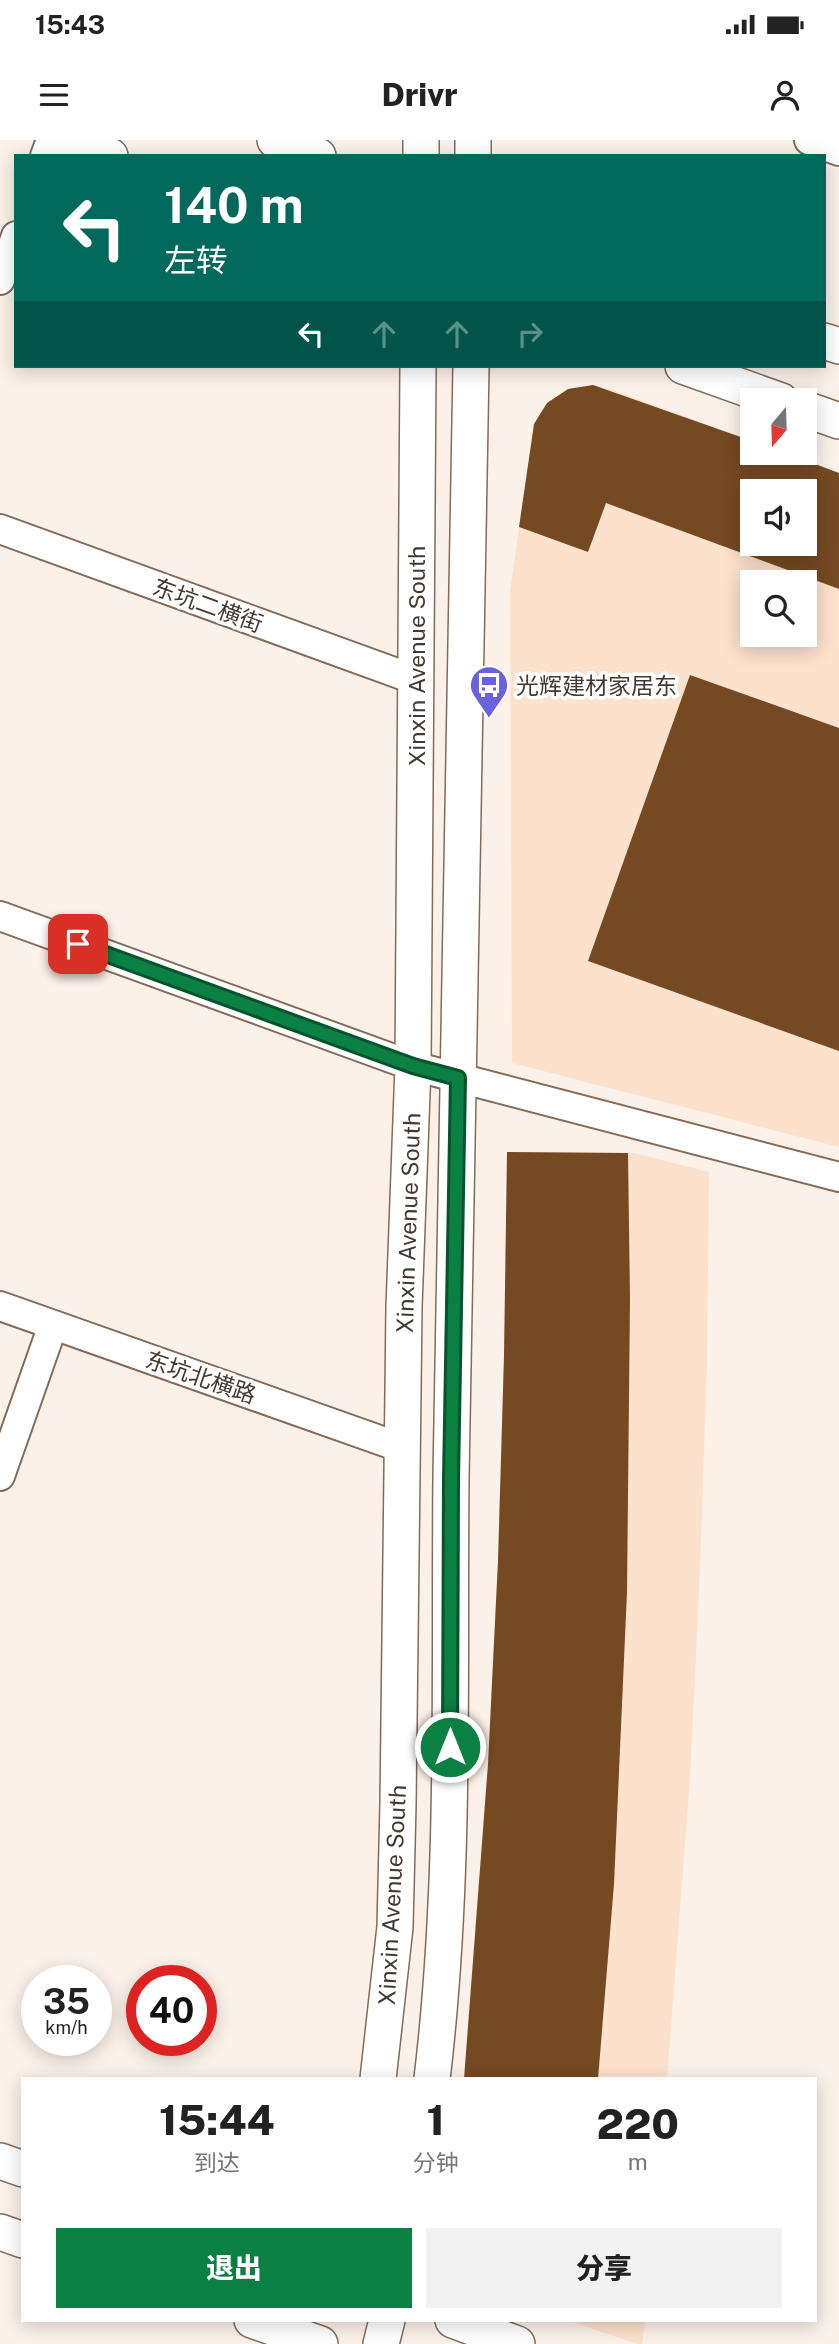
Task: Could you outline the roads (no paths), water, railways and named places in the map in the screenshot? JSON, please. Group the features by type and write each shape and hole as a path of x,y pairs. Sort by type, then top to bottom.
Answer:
{"street":[{"path":"68,140 105,154"},
{"path":"275,140 313,154"},
{"path":"809,140 839,151"},
{"path":"0,280 14,242"},
{"name":"Xinxin Avenue South","path":"378,2077 395,1927 398,1804 401,1448 413,1066 418,368"},
{"name":"Xinxin Avenue South","path":"432,2077 450,1850 451,1493 471,368"},
{"path":"689,368 745,388"},
{"path":"817,414 839,422"},
{"name":"东坑二横街","path":"0,529 416,680"},
{"path":"0,916 413,1066 839,1177"},
{"name":"东坑北横路","path":"0,1306 401,1448"},
{"path":"0,1476 53,1325"},
{"path":"0,2161 21,2168"},
{"path":"0,2232 21,2239"},
{"path":"259,2322 320,2344"},
{"path":"329,2344 334,2322"},
{"path":"381,2344 386,2322"},
{"path":"458,2322 517,2344"}],"place":[{"name":"光辉建材家居东","path":"489,719"}]}
